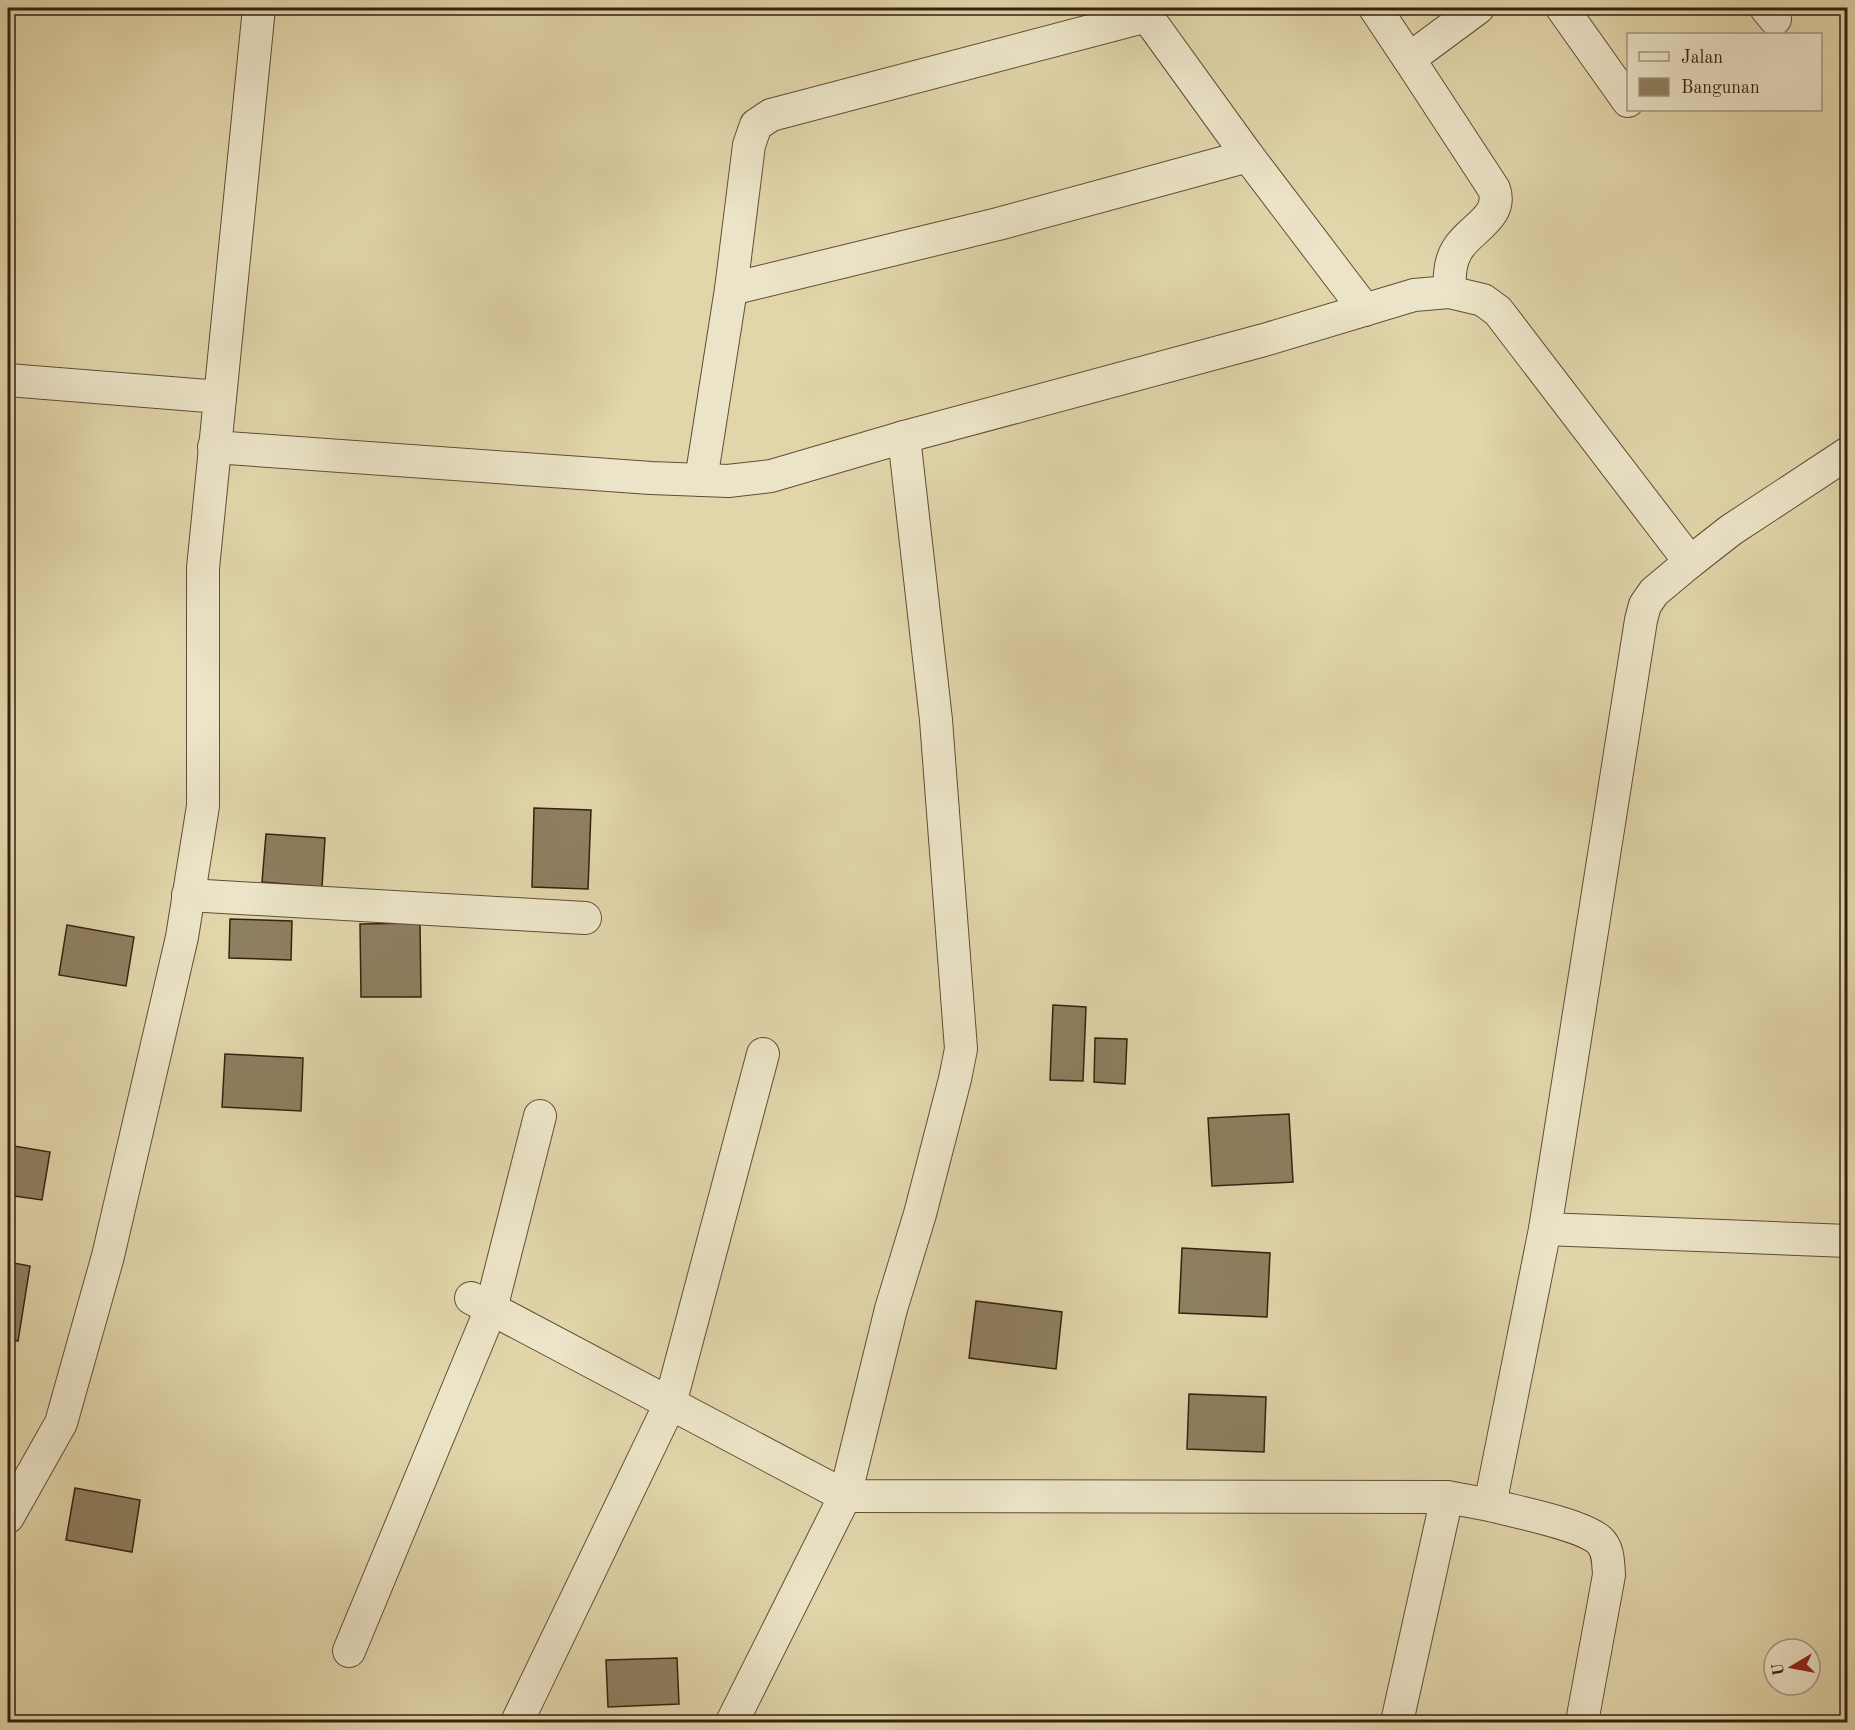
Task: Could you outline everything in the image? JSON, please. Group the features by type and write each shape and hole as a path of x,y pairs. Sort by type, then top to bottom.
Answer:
{"street":[{"path":"9,1512 61,1423 108,1256 182,937 203,806 203,568 259,8"},
{"path":"1375,8 1494,189 1496,196 1496,205 1491,214 1459,247 1453,258 1449,292"},
{"path":"1409,59 1478,8"},
{"path":"1562,8 1627,99"},
{"path":"701,480 731,289 751,136 756,125 771,115 1144,12 1248,156 1365,310"},
{"path":"731,289 998,224 1248,156"},
{"path":"214,447 701,480 728,481 771,476 904,437 1253,343 1414,296 1449,292 1483,300 1498,310 1690,562"},
{"path":"8,380 220,397"},
{"path":"732,1722 845,1496 891,1309 920,1214 961,1049 936,720 904,437"},
{"path":"1490,1505 1545,1229 1645,605 1654,592 1731,530 1848,453"},
{"path":"188,895 585,918"},
{"path":"517,1722 670,1404 763,1054"},
{"path":"350,1651 481,1304 540,1116"},
{"path":"1545,1229 1848,1241"},
{"path":"481,1304 845,1496 1447,1497 1490,1505 1582,1529 1600,1541 1608,1556 1609,1575 1582,1722"},
{"path":"1397,1722 1447,1497"}],"building":[{"path":"534,808 591,810 588,889 532,887"},
{"path":"266,834 325,838 322,887 262,882"},
{"path":"230,919 292,921 291,960 229,958"},
{"path":"420,923 421,997 361,997 360,924"},
{"path":"67,925 134,937 126,986 59,975"},
{"path":"1053,1005 1086,1007 1083,1081 1050,1080"},
{"path":"1095,1038 1127,1039 1125,1084 1094,1082"},
{"path":"225,1054 303,1058 301,1111 222,1107"},
{"path":"1289,1114 1293,1182 1212,1186 1208,1118"},
{"path":"8,1145 50,1152 42,1200 8,1195"},
{"path":"1182,1248 1270,1253 1267,1317 1179,1313"},
{"path":"8,1262 30,1266 18,1341 8,1339"},
{"path":"976,1301 1062,1312 1056,1369 969,1358"},
{"path":"8,1394 14,1395 8,1424"},
{"path":"1189,1394 1266,1397 1264,1452 1187,1449"},
{"path":"75,1488 140,1500 132,1552 66,1540"},
{"path":"677,1658 679,1704 608,1707 606,1660"}]}
